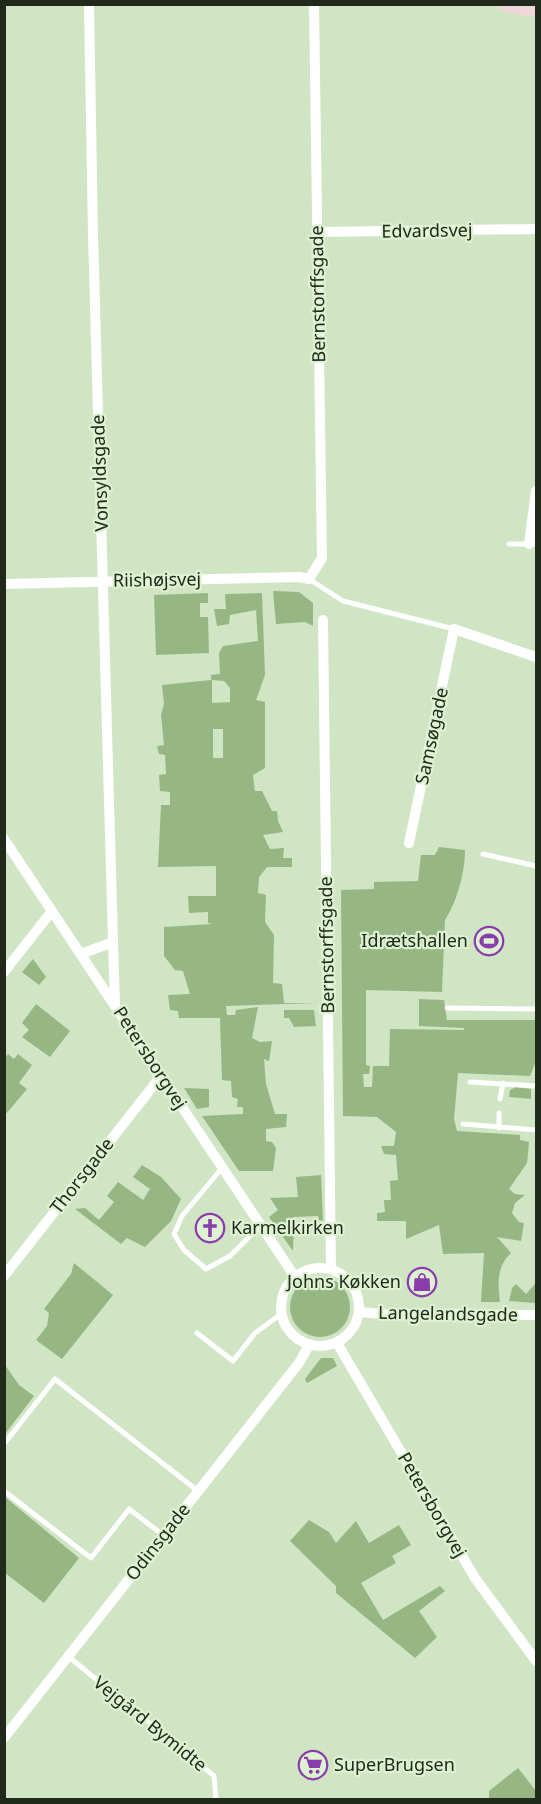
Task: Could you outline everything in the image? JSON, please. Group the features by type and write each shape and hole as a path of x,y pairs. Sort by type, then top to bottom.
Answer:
{"street":[{"name":"Vonsyldsgade","path":"90,4 93,235 115,1005"},
{"name":"Bernstorffsgade","path":"309,579 322,558 314,4"},
{"path":"504,4 537,10"},
{"name":"Edvardsvej","path":"317,232 537,229"},
{"path":"533,544 537,490"},
{"name":"Riishøjsvej","path":"4,584 299,577 309,579"},
{"name":"Bernstorffsgade","path":"323,621 331,1269"},
{"path":"454,629 537,657"},
{"name":"Samsøgade","path":"410,843 454,629"},
{"name":"Petersborgvej","path":"4,839 295,1277"},
{"path":"4,972 52,911"},
{"path":"81,954 113,942"},
{"name":"Thorsgade","path":"4,1276 161,1076"},
{"path":"312,1269 331,1269 341,1274 356,1290 359,1312 348,1335 337,1343 309,1345 291,1333 281,1314 283,1293 295,1277 312,1269"},
{"name":"Langelandsgade","path":"359,1312 537,1315"},
{"name":"Petersborgvej","path":"337,1343 475,1578 537,1660"},
{"name":"Odinsgade","path":"4,1738 9,1723 69,1657 299,1363 309,1345"}],"lane":[{"path":"508,544 533,544"},
{"path":"309,579 344,601 454,629"},
{"path":"483,854 537,866"},
{"path":"447,1008 537,1010"},
{"path":"470,1082 537,1086"},
{"path":"500,1098 503,1083"},
{"path":"499,1113 499,1128"},
{"path":"463,1124 537,1130"},
{"path":"222,1168 182,1216 174,1234 184,1250 206,1269 230,1256 261,1226"},
{"path":"197,1333 233,1361 255,1333 281,1314"},
{"path":"4,1444 55,1379 198,1491"},
{"path":"4,1491 91,1558 129,1509 163,1535"},
{"name":"Vejgård Bymidte","path":"69,1657 214,1776 216,1800"}],"green space":[{"path":"273,591 299,592 313,603 313,626 305,622 276,624"},
{"path":"208,593 208,603 200,603 200,617 208,617 209,653 156,655 154,595"},
{"path":"262,593 265,675 256,700 265,702 265,768 253,775 255,791 262,791 272,811 277,811 283,832 263,835 270,849 284,848 283,858 292,858 292,867 267,867 259,877 258,893 266,895 265,922 274,935 273,983 282,984 284,1003 318,1003 226,1006 227,1015 235,1015 236,1010 258,1007 252,1038 260,1042 272,1041 269,1061 264,1059 266,1084 275,1114 287,1114 286,1127 266,1129 266,1141 272,1142 276,1148 273,1171 239,1171 202,1116 243,1114 243,1107 237,1107 238,1099 232,1097 231,1081 222,1080 220,1018 179,1018 178,1011 170,1010 168,995 190,994 183,971 175,970 164,956 164,927 213,924 208,923 208,912 189,913 188,896 216,896 216,866 158,867 161,805 170,805 170,792 160,791 159,775 166,774 165,755 159,754 157,746 164,745 161,715 164,704 162,685 211,680 211,675 220,674 219,653 223,646 258,641 256,610 230,615 229,624 217,626 214,609 226,609 225,594","holes":["212,680 224,681 230,688 230,702 212,703","213,729 223,729 223,758 213,758"]},
{"path":"439,847 465,850 460,886 445,920 442,992 366,990 366,1065 370,1066 369,1074 363,1074 364,1087 372,1087 373,1066 389,1066 390,1029 464,1030 464,1028 419,1026 419,999 444,1000 447,1020 536,1020 536,1061 530,1076 458,1073 454,1119 457,1131 520,1135 520,1140 529,1142 527,1163 509,1189 515,1194 525,1195 515,1203 512,1213 519,1222 524,1223 521,1241 497,1237 511,1253 500,1270 500,1302 481,1302 484,1253 443,1254 439,1225 406,1239 406,1221 377,1221 377,1213 385,1212 384,1200 391,1200 390,1181 398,1180 396,1155 384,1154 381,1146 394,1146 396,1132 377,1117 343,1116 341,890 374,889 374,882 418,881 421,855 435,855"},
{"path":"33,959 46,977 39,985 22,972"},
{"path":"36,1004 70,1031 50,1057 22,1037 29,1030 22,1023"},
{"path":"284,1010 314,1010 316,1026 294,1027 289,1018 284,1018"},
{"path":"8,1054 14,1059 18,1054 32,1065 19,1083 27,1089 5,1115 5,1058"},
{"path":"516,1087 531,1089 531,1099 509,1097 510,1090"},
{"path":"184,1088 209,1089 209,1107 197,1109"},
{"path":"142,1165 161,1177 181,1199 171,1221 145,1247 127,1238 121,1244 75,1209 85,1208 99,1220 114,1202 107,1196 118,1182 143,1200 150,1189 133,1177"},
{"path":"321,1175 323,1221 319,1220 318,1216 294,1217 293,1251 269,1217 278,1210 270,1198 298,1197 296,1177"},
{"path":"74,1263 113,1295 62,1359 36,1340 47,1326 49,1313 44,1309 71,1274"},
{"path":"320,1277 337,1282 345,1290 350,1307 345,1324 337,1332 320,1337 303,1332 295,1324 290,1307 295,1290 303,1282"},
{"path":"536,1283 536,1303 509,1301 512,1288 516,1284 526,1294"},
{"path":"321,1358 333,1358 337,1366 307,1383 305,1379"},
{"path":"5,1365 19,1385 34,1396 5,1434"},
{"path":"5,1497 79,1558 44,1603 5,1573"},
{"path":"309,1520 329,1532 336,1543 356,1521 369,1543 399,1525 411,1545 392,1556 396,1563 361,1583 383,1620 440,1586 445,1591 419,1611 437,1637 415,1658 336,1593 336,1586 290,1541"},
{"path":"518,1768 536,1791 536,1799 489,1799 489,1791"}],"place":[{"name":"Idrætshallen","path":"489,941"},
{"name":"Karmelkirken","path":"210,1228"},
{"name":"Johns Køkken","path":"422,1282"},
{"name":"SuperBrugsen","path":"313,1765"}]}
